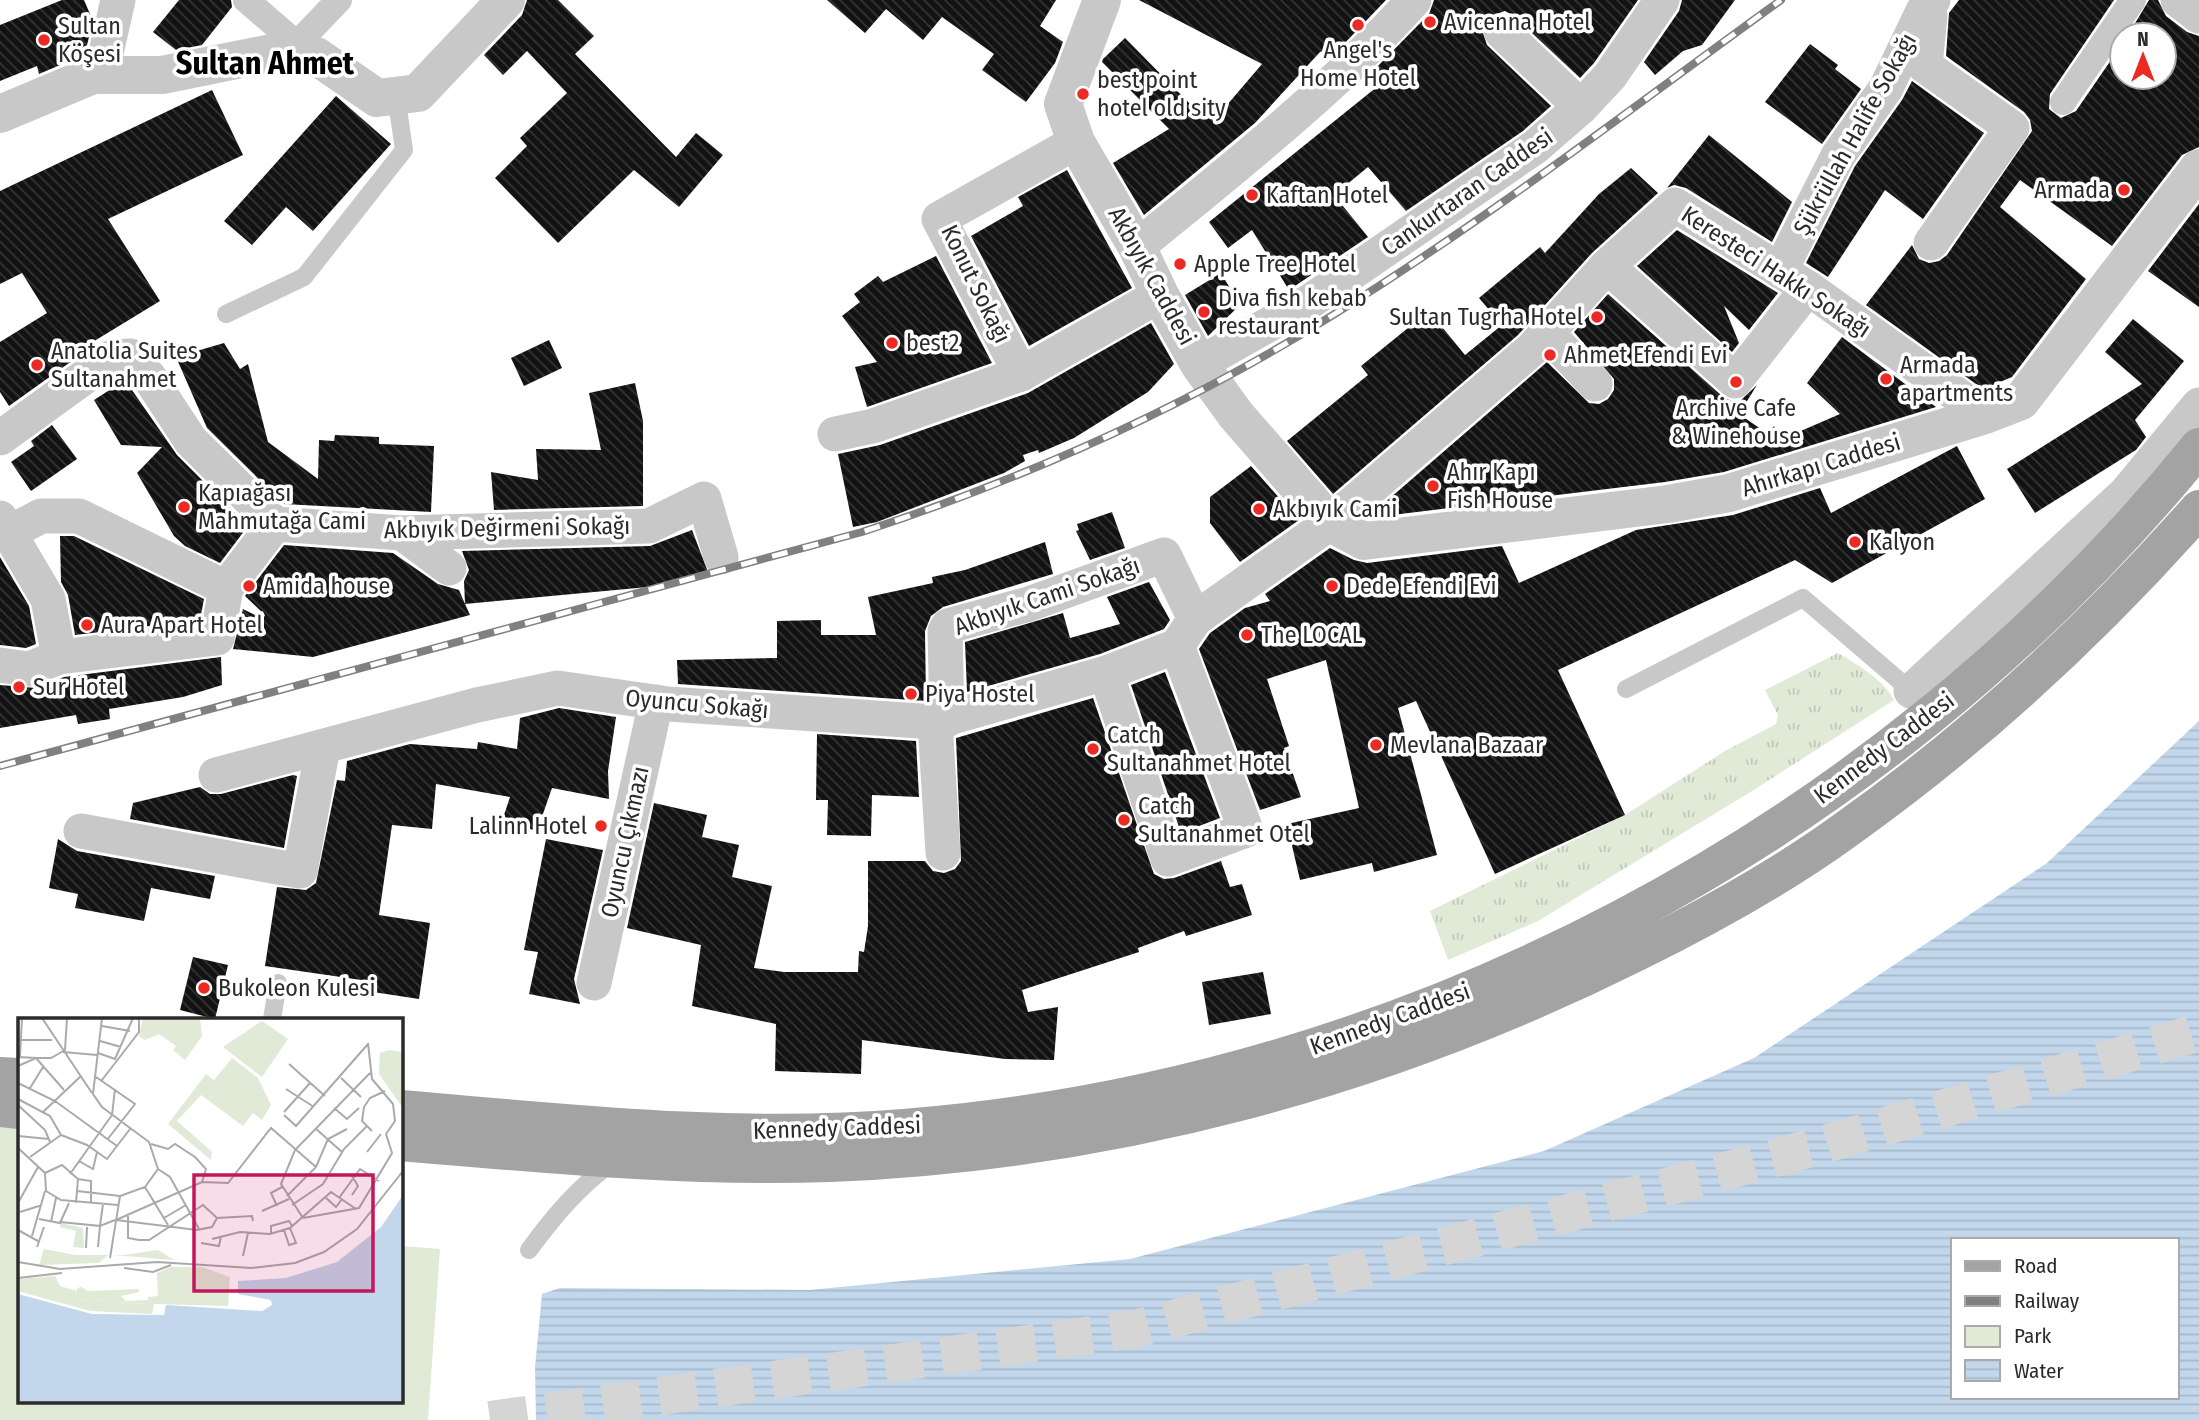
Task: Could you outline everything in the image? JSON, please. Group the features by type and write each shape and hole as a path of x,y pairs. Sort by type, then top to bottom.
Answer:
{"main road":[{"name":"Kennedy Caddesi","path":"402,1109 699,1131 903,1129 1064,1108 1240,1070 1428,1007 1594,936 1730,859 1802,810 1922,702 1995,661 2087,575 2152,506 2199,447"},
{"name":"Kennedy Caddesi","path":"402,1142 723,1164 831,1163 936,1156 1119,1131 1238,1104 1408,1051 1576,983 1744,896 1842,833 1951,750 2001,708 2135,581 2199,509"},
{"path":"1842,833 1873,791 1934,734 1936,723 1922,702"},
{"path":"0,1076 18,1077"},
{"path":"0,1108 18,1110"}],"street":[{"path":"93,75 106,53 118,0"},
{"path":"246,0 295,46 316,56 377,98 418,93 506,0"},
{"path":"0,114 93,75 162,75 295,46 339,0"},
{"name":"Akbıyık Caddesi","path":"1102,0 1063,104 1076,142 1138,247 1160,295 1199,364 1236,415 1330,523"},
{"path":"1138,247 1298,115 1371,48 1414,0"},
{"name":"Cankurtaran Caddesi","path":"1199,364 1323,292 1535,147 1581,107 1610,76 1662,0"},
{"path":"2063,102 2133,0"},
{"path":"2178,0 2199,16"},
{"path":"1931,243 2012,128 1924,66 1932,1"},
{"name":"Şükrüllah Halife Sokağı","path":"1607,266 1735,381 1794,280 1838,156 1886,88 1923,11 1932,1"},
{"path":"1501,31 1581,107"},
{"name":"Konut Sokağı","path":"1021,374 939,219 1076,142"},
{"name":"Ahırkapı Caddesi","path":"1330,523 1364,541 1668,504 1729,492 1985,415 2021,401 2199,168"},
{"name":"Keresteci Hakkı Sokağı","path":"1186,632 1330,523 1547,333 1607,266 1675,205 1794,280 1985,415"},
{"path":"835,434 873,426 1021,374 1160,295"},
{"path":"1547,333 1595,384"},
{"path":"0,438 112,357 130,356 149,377 191,441 275,524 226,589 217,638 59,657 29,669 0,665"},
{"path":"1922,702 2126,493 2199,405"},
{"name":"Akbıyık Değirmeni Sokağı","path":"275,524 402,533 649,526 704,499 721,557"},
{"path":"59,657 48,599 4,525 41,516 79,516 226,589"},
{"path":"402,533 449,568"},
{"name":"Akbıyık Cami Sokağı","path":"941,721 945,631 948,626 1029,604 1164,555 1186,632"},
{"path":"1106,673 1168,859 1245,830 1186,632"},
{"name":"Oyuncu Sokağı","path":"216,775 477,705 558,688 656,702 941,721 1106,673 1186,632"},
{"name":"Oyuncu Çıkmazı","path":"594,983 656,702"},
{"path":"941,721 943,853"},
{"path":"81,831 300,871 323,747"}],"lane":[{"path":"226,314 303,277 404,150 397,96"},
{"path":"1626,689 1802,598 1922,702"},
{"path":"272,1018 278,983"},
{"path":"529,1250 556,1213 584,1183 618,1158"}],"green space":[{"path":"1838,653 1877,679 1894,700 1752,791 1538,921 1448,960 1430,911 1625,815 1725,751 1776,724 1778,715 1765,690"},
{"path":"0,1125 18,1126 18,1402 402,1402 402,1246 440,1249 428,1420 0,1420"}],"water":[{"path":"2199,721 2199,1420 536,1420 535,1367 542,1294 560,1288 809,1290 1130,1259 1544,1151 1754,1058 2047,863"}],"building":[{"path":"62,0 84,0 93,21 87,45 81,56 39,74 37,66 0,81 0,25"},
{"path":"179,0 231,0 232,7 202,45 176,50 153,32"},
{"path":"527,0 558,0 594,36 575,54 676,157 696,133 723,155 679,207 634,170 558,243 495,178 527,146 520,138 567,93 527,51 503,75 484,55 522,15"},
{"path":"827,0 1056,0 1040,26 1063,42 1055,63 1026,102 982,70 994,54 942,17 923,40 886,9 865,33"},
{"path":"1139,0 1386,0 1342,46 1320,52 1255,123 1144,215 1113,163 1169,129 1102,62 1103,59 1125,38 1201,115 1207,110 1211,114 1217,108 1221,112 1262,64"},
{"path":"1434,0 1638,0 1594,63 1580,78 1514,16 1505,11 1487,17 1481,27 1487,45 1551,106 1523,131 1406,211 1368,167 1334,195 1368,237 1289,290 1252,230 1228,248 1209,222 1383,82 1373,71 1429,14"},
{"path":"1682,0 1735,0 1702,45 1683,51 1655,75 1644,62 1679,11"},
{"path":"1959,0 2114,0 2050,94 2049,109 2061,118 2076,111 2108,64 2108,91 2178,91 2178,25 2199,36 2199,147 2182,155 2112,246 2020,180 2000,207 2086,279 2012,377 1983,389 1866,305 1912,245 1919,259 1929,263 1939,261 1947,255 2032,131 2030,120 2024,112 1946,56 1949,13"},
{"path":"2149,0 2158,0 2166,16 2173,21 2136,21"},
{"path":"1810,44 1838,65 1835,69 1861,89 1822,144 1765,102"},
{"path":"1912,81 1984,133 1923,219 1885,190 1828,277 1806,263 1855,166 1902,100"},
{"path":"212,90 243,155 108,219 160,301 73,354 76,358 9,406 0,392 0,342 47,313 22,273 0,284 0,191"},
{"path":"336,96 391,144 313,231 286,207 252,245 224,221"},
{"path":"1709,135 1792,202 1772,242 1686,188 1674,185 1667,188"},
{"path":"1631,168 1658,193 1592,253 1518,335 1333,494 1287,441 1368,375 1361,366 1429,311 1465,355 1502,325 1479,298 1540,247 1545,253 1599,194"},
{"path":"1067,170 1132,288 1029,346 971,236 1023,206 1018,197"},
{"path":"2199,204 2199,307 2148,271"},
{"path":"1677,230 1778,293 1749,330 1724,306 1739,343 1732,352 1637,266"},
{"path":"936,256 992,363 867,407 855,367 877,362 842,316 860,302 854,294 878,276 883,282"},
{"path":"1221,273 1240,305 1208,336 1185,295"},
{"path":"1608,294 1722,396 1731,401 1741,400 1757,385 1739,414 1768,434 1774,426 1780,440 1840,414 1807,383 1842,337 1936,407 1724,472 1665,482 1367,518 1547,362 1589,403 1599,404 1608,399 1614,390 1614,379 1574,332"},
{"path":"2133,319 2184,361 2135,420 2146,437 2136,450 2035,513 2007,469 2142,384 2105,352"},
{"path":"1151,323 1174,364 1148,392 1074,438 1039,453 1038,450 1023,455 1025,461 1004,473 877,522 853,527 838,454 880,445 1028,393"},
{"path":"549,340 562,368 524,386 511,358"},
{"path":"224,343 240,369 248,364 268,442 318,479 319,440 334,441 335,435 379,437 379,444 434,446 431,512 284,504 207,428 176,357"},
{"name":"Kapıağası Mahmutağa Cami","path":"125,380 177,455 248,526 220,563 185,546 174,536 137,473 162,447 121,445 94,400"},
{"path":"635,383 643,421 643,506 494,510 491,472 538,480 536,449 601,450 589,393"},
{"path":"52,425 77,459 31,491 11,462 34,446 31,441"},
{"path":"1957,446 1985,499 1832,583 1795,560 1558,670 1625,815 1495,874 1416,701 1398,708 1437,855 1374,872 1372,863 1300,880 1287,824 1359,808 1326,660 1267,679 1289,746 1284,748 1301,797 1260,810 1199,649 1210,633 1245,608 1270,601 1265,594 1330,548 1354,560 1367,563 1502,546 1519,583 1636,530 1733,515 1820,488 1831,513"},
{"name":"Akbıyık Cami","path":"1251,466 1299,520 1240,562 1210,523 1210,497"},
{"path":"1112,512 1125,548 1090,560 1076,531 1079,530 1077,524"},
{"path":"692,530 708,572 648,587 465,604 464,581 469,570 462,551 650,546"},
{"path":"60,536 74,536 204,599 200,620 75,635 68,595 61,582"},
{"path":"1045,542 1053,574 943,607 931,616 925,631 926,701 678,684 677,660 777,658 777,621 821,620 821,635 876,635 868,597 933,583 932,577 965,570"},
{"path":"284,545 393,553 438,584 459,590 470,615 313,657 233,649 243,609 263,619 265,615 245,596"},
{"path":"0,557 29,606 36,644 26,648 0,645"},
{"path":"1149,582 1170,620 1164,629 1100,654 967,692 965,642 1063,613 1070,638 1120,624 1107,597"},
{"path":"221,657 222,685 183,697 109,709 110,719 78,724 76,715 0,728 0,685 36,688 64,677"},
{"path":"1165,672 1220,818 1181,833 1131,685"},
{"path":"1093,698 1154,874 1164,879 1174,878 1221,861 1230,887 1242,884 1252,915 1186,936 1184,931 1138,948 1139,952 1022,990 1028,1012 1058,1007 1054,1060 1005,1059 862,1040 861,1074 775,1071 776,1024 692,1006 701,945 627,928 654,803 707,815 702,837 739,845 732,877 772,886 754,968 784,972 858,972 859,951 864,952 868,926 868,861 925,861 933,871 944,873 955,869 961,861 956,738"},
{"path":"559,708 616,717 608,771 609,799 552,788 537,831 502,821 510,797 436,784 432,829 392,825 379,915 430,923 419,999 373,992 375,982 265,966 277,887 306,890 316,883 337,780 345,781 347,761 410,744 477,749 478,742 517,749 520,718"},
{"path":"817,734 916,741 919,797 872,795 871,836 827,835 828,800 816,800"},
{"path":"297,776 284,848 130,819 133,803 200,787 210,794 221,794"},
{"path":"58,839 77,851 215,876 210,899 151,888 144,921 75,908 78,894 49,888"},
{"path":"546,839 603,850 574,979 580,1004 529,994 538,952 524,950"},
{"name":"Bukoleon Kulesi","path":"193,957 228,965 215,1018 180,1010"},
{"path":"1263,972 1271,1014 1209,1025 1202,982"}],"tunnel":[{"path":"490,1420 1135,1329 1819,1146 2199,1032"}],"railway":[{"path":"0,766 862,532 1044,464 1163,410 1277,349 1333,315 1504,201 1781,0"}],"place":[{"name":"Avicenna Hotel","path":"1430,22"},
{"name":"Angel's Home Hotel","path":"1358,25"},
{"name":"Sultan Köşesi","path":"44,40"},
{"name":"best point hotel old sity","path":"1083,94"},
{"name":"Armada","path":"2124,190"},
{"name":"Kaftan Hotel","path":"1252,195"},
{"name":"Apple Tree Hotel","path":"1180,264"},
{"name":"Diva fish kebab restaurant","path":"1204,312"},
{"name":"Sultan Tugrha Hotel","path":"1597,317"},
{"name":"best2","path":"892,343"},
{"name":"Ahmet Efendi Evi","path":"1550,355"},
{"name":"Anatolia Suites Sultanahmet","path":"37,365"},
{"name":"Armada apartments","path":"1886,379"},
{"name":"Archive Cafe & Winehouse","path":"1736,382"},
{"name":"Ahır Kapı Fish House","path":"1433,486"},
{"name":"Kapıağası Mahmutağa Cami","path":"184,507"},
{"name":"Akbıyık Cami","path":"1259,509"},
{"name":"Kalyon","path":"1855,542"},
{"name":"Amida house","path":"249,586"},
{"name":"Dede Efendi Evi","path":"1332,586"},
{"name":"Aura Apart Hotel","path":"87,625"},
{"name":"The LOCAL","path":"1247,635"},
{"name":"Sur Hotel","path":"19,687"},
{"name":"Piya Hostel","path":"911,694"},
{"name":"Mevlana Bazaar","path":"1376,745"},
{"name":"Catch Sultanahmet Hotel","path":"1093,749"},
{"name":"Catch Sultanahmet Otel","path":"1124,820"},
{"name":"Lalinn Hotel","path":"601,826"},
{"name":"Bukoleon Kulesi","path":"204,988"}],"district":[{"name":"Sultan Ahmet","path":"265,63"}]}
